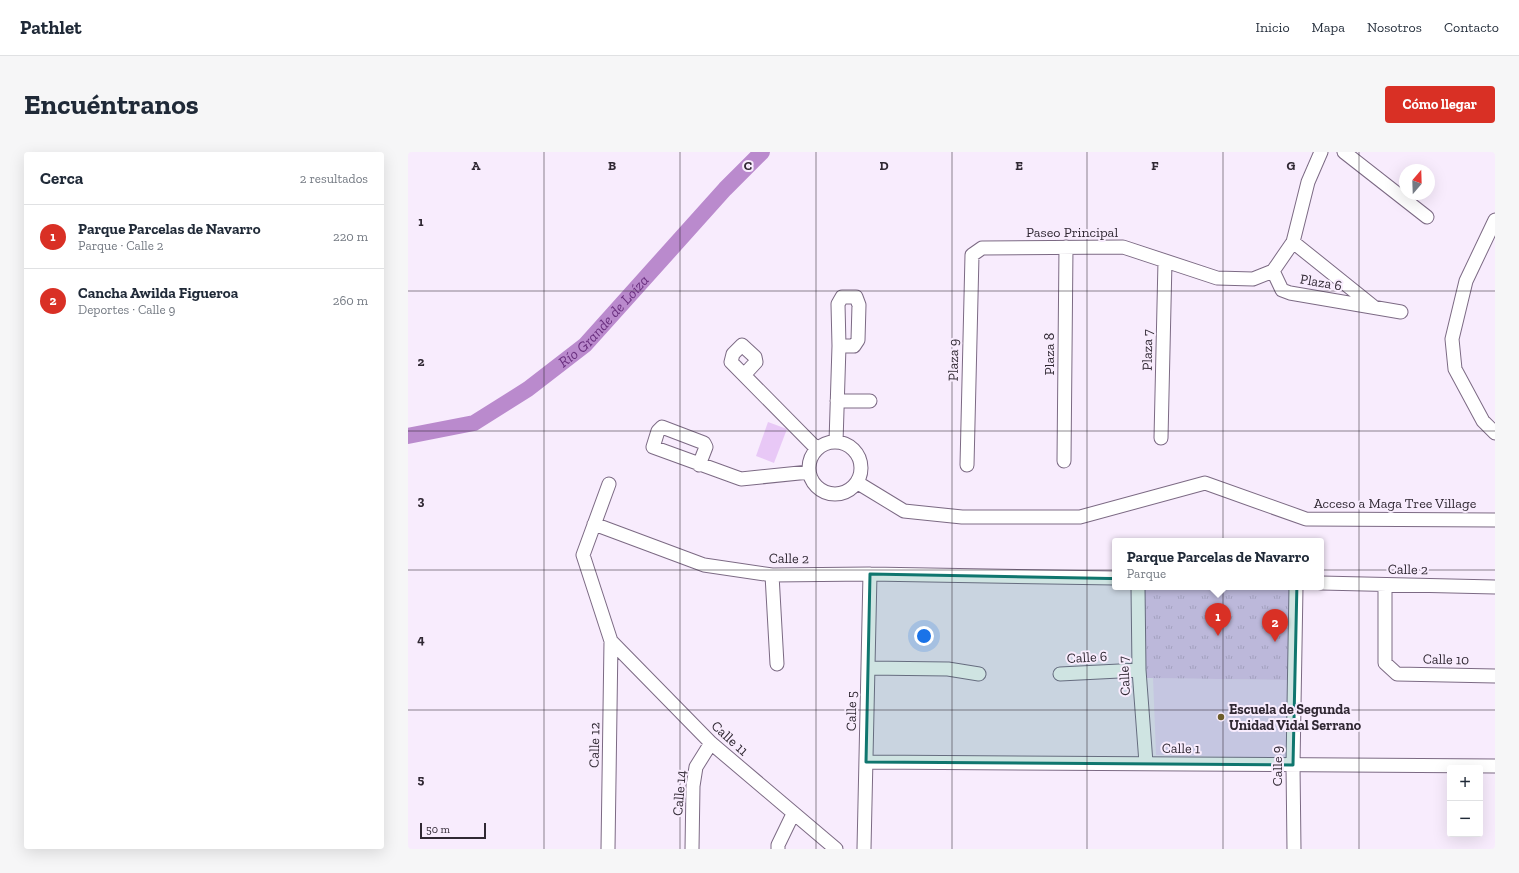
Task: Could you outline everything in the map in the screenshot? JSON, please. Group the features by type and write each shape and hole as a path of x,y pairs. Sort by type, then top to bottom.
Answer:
{"street":[{"path":"1273,271 1293,242 1308,182 1321,152"},
{"path":"1344,152 1427,217"},
{"path":"1495,220 1466,281 1452,339 1455,369 1483,421 1495,433"},
{"name":"Plaza 6","path":"1293,242 1375,308"},
{"name":"Paseo Principal","path":"972,256 982,248 1066,246 1123,247 1217,278 1253,280 1273,271"},
{"name":"Plaza 8","path":"1064,462 1066,246"},
{"name":"Plaza 9","path":"967,465 972,256"},
{"name":"Plaza 7","path":"1162,438 1165,262"},
{"name":"Plaza 6","path":"1273,271 1282,290 1290,293 1401,312"},
{"path":"836,442 839,346"},
{"path":"744,375 817,449"},
{"path":"838,401 870,401"},
{"path":"836,442 844,443 851,447 857,452 862,468 858,483 843,494 834,495 825,493 818,488 812,481 809,472 809,464 817,449 822,445 836,442"},
{"path":"700,465 741,479 809,472"},
{"name":"Acceso a Maga Tree Village","path":"858,483 904,511 962,517 1080,517 1205,483 1306,519 1495,520"},
{"path":"608,484 583,555 611,641"},
{"name":"Calle 2","path":"594,524 704,565 772,575 870,574 1112,578"},
{"name":"Calle 5","path":"864,849 870,574"},
{"path":"772,575 777,664"},
{"name":"Calle 2","path":"1324,583 1495,587"},
{"name":"Calle 10","path":"1385,585 1385,663 1397,674 1495,676"},
{"name":"Calle 7","path":"1138,590 1139,670 1146,763"},
{"name":"Calle 9","path":"1294,849 1293,765 1296,590"},
{"name":"Calle 11","path":"611,641 711,744 836,849"},
{"name":"Calle 12","path":"608,849 611,641"},
{"path":"868,668 948,669 979,674"},
{"name":"Calle 6","path":"1060,674 1139,670"},
{"name":"Calle 14","path":"692,849 693,786 696,767 711,744"},
{"name":"Calle 1","path":"866,762 1495,766"},
{"path":"778,849 778,845 793,814"}],"highlighted area":[{"path":"870,574 1297,582 1293,765 866,762"}],"shaded area":[{"name":"Escuela de Segunda Unidad Vidal Serrano","path":"1153,678 1287,680 1287,758 1156,755"}],"green space":[{"path":"768,422 787,429 774,463 756,456"},
{"path":"1143,590 1291,590 1291,680 1146,678"}],"waterway":[{"name":"Río Grande de Loíza","path":"408,436 474,423 528,389 585,345 725,189 762,152"}],"place":[{"name":"Parque Parcelas de Navarro","path":"1218,636"},
{"name":"Cancha Awilda Figueroa","path":"1275,642"},
{"name":"Escuela de Segunda Unidad Vidal Serrano","path":"1221,717"}]}
